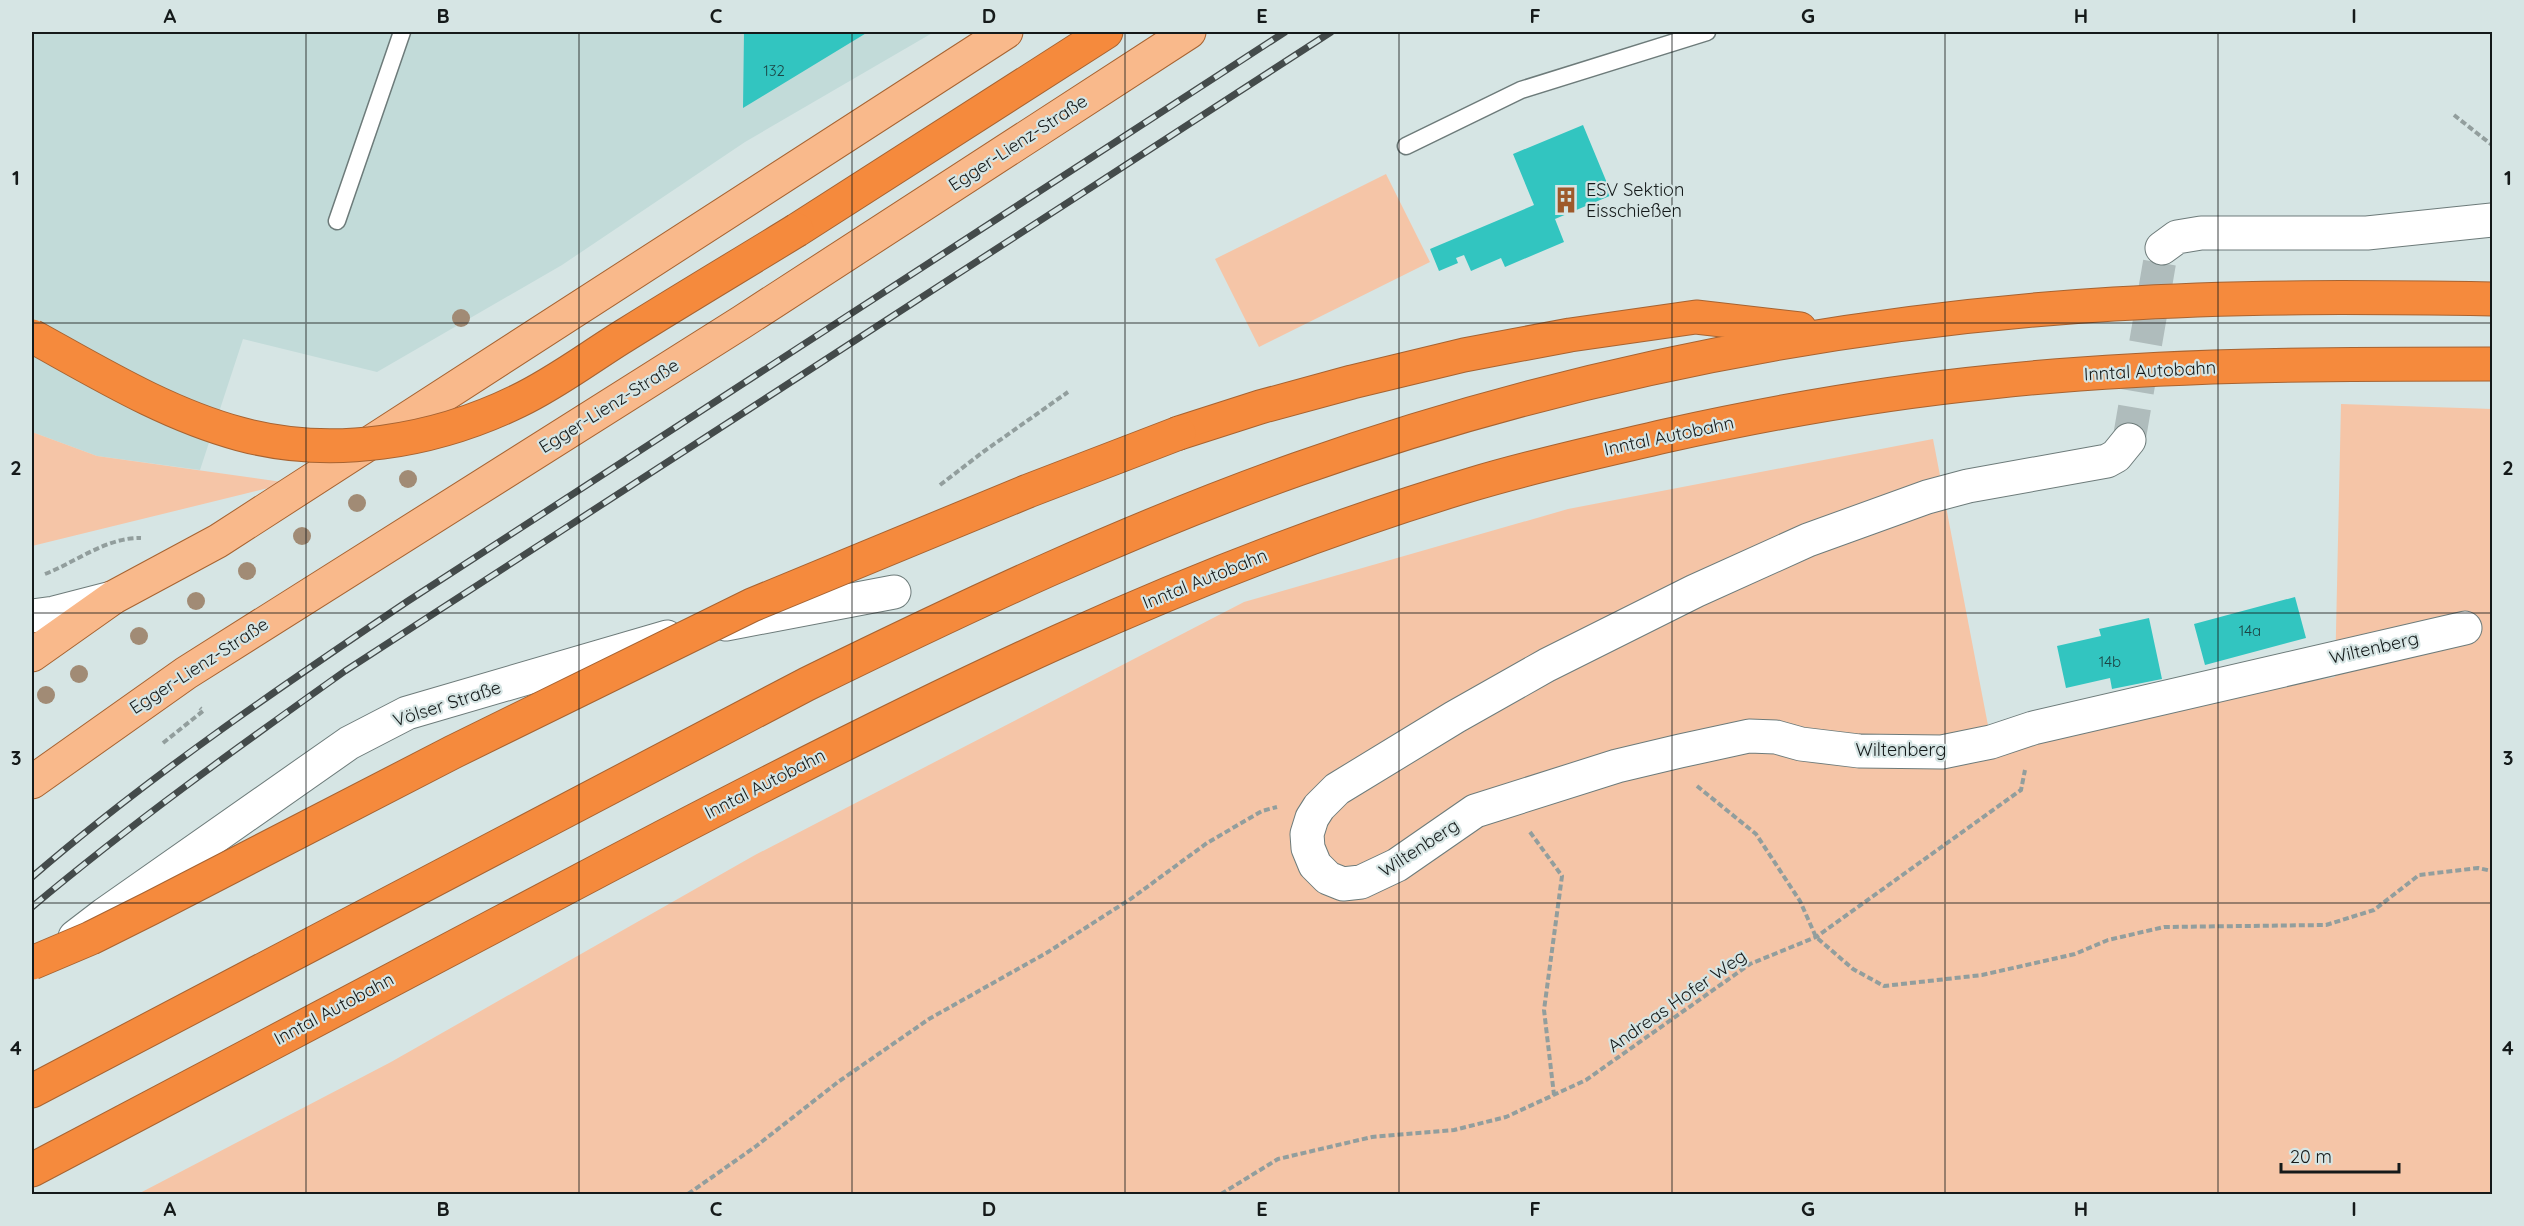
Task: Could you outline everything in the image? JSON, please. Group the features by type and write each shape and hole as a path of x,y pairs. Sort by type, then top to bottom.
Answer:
{"highway":[{"path":"32,336 138,394 241,435 290,443 343,446 393,441 435,432 519,401 796,230 1107,32"},
{"path":"32,1091 807,684 1001,590 1098,548 1298,469 1495,408 1711,355 1834,334 1935,320 2110,304 2269,297 2493,299"},
{"path":"32,963 91,938 453,752 752,605 1028,491 1179,433 1260,407 1352,382 1464,355 1570,335 1696,317 1834,334"},
{"name":"Inntal Autobahn","path":"32,1170 492,926 950,690 1144,603 1302,540 1378,514 1475,483 1577,456 1784,410 1891,394 1993,381 2101,373 2325,364 2493,364"}],"main road":[{"path":"32,655 114,597 218,541 1006,32"},
{"name":"Egger-Lienz-Straße","path":"32,782 186,673 742,322 1189,32"}],"street":[{"path":"2162,248 2177,237 2201,233 2367,233 2493,220"},
{"name":"Wiltenberg","path":"2129,440 2116,456 2108,460 1957,489 1927,497 1808,540 1695,591 1547,665 1455,717 1346,784 1319,807 1312,818 1307,834 1308,848 1315,865 1328,878 1343,884 1361,882 1381,875 1475,811 1617,766 1749,736 1776,737 1801,744 1859,751 1942,752 1991,742 2033,728 2465,628"},
{"name":"Völser Straße","path":"32,971 105,914 349,743 407,713 681,632 894,592"},
{"path":"32,616 54,613 114,597"}],"lane":[{"path":"337,221 402,32"},
{"path":"1406,146 1521,90 1707,32"}],"path":[{"path":"2454,115 2493,145"},
{"path":"39,577 120,540 143,538"},
{"path":"163,743 203,711"},
{"name":"Andreas Hofer Weg","path":"1221,1194 1278,1158 1372,1137 1454,1130 1506,1117 1586,1080 1750,964 1816,937 2021,790 2033,728"},
{"path":"1696,785 1756,834 1800,901 1816,937 1853,969 1884,987 1982,975 2075,954 2108,940 2164,927 2326,925 2374,910 2419,875 2478,868 2493,872"},
{"path":"688,1194 755,1147 838,1082 929,1018 1048,952 1132,898 1207,843 1262,811 1300,801 1319,807"},
{"path":"1508,801 1562,876 1544,1010 1554,1095"}],"shaded area":[{"path":"32,32 934,32 745,142 562,265 377,372 243,339 200,470 97,456 32,432"},
{"path":"1386,174 1430,262 1259,347 1215,259"},
{"path":"2341,404 2492,409 2492,1194 138,1194 391,1062 755,855 1244,602 1568,509 1933,439 1991,741 2033,728 2335,677"},
{"path":"32,432 97,456 289,483 32,546"}],"building":[{"path":"744,32 868,32 743,108"},
{"name":"ESV Sektion Eisschießen","path":"1583,125 1612,195 1555,219 1564,242 1505,267 1501,258 1471,271 1464,255 1456,258 1458,263 1439,271 1430,249 1534,205 1513,154"},
{"path":"2295,597 2306,638 2205,665 2194,624"},
{"path":"2149,618 2162,679 2112,689 2110,678 2066,688 2057,646 2101,636 2099,629"}],"tunnel":[{"path":"2129,440 2162,248"}],"railway":[{"path":"32,877 168,768 408,601 1285,32"},
{"path":"32,907 147,815 345,671 1331,32"}],"place":[{"name":"ESV Sektion Eisschießen","path":"1566,200"}]}
